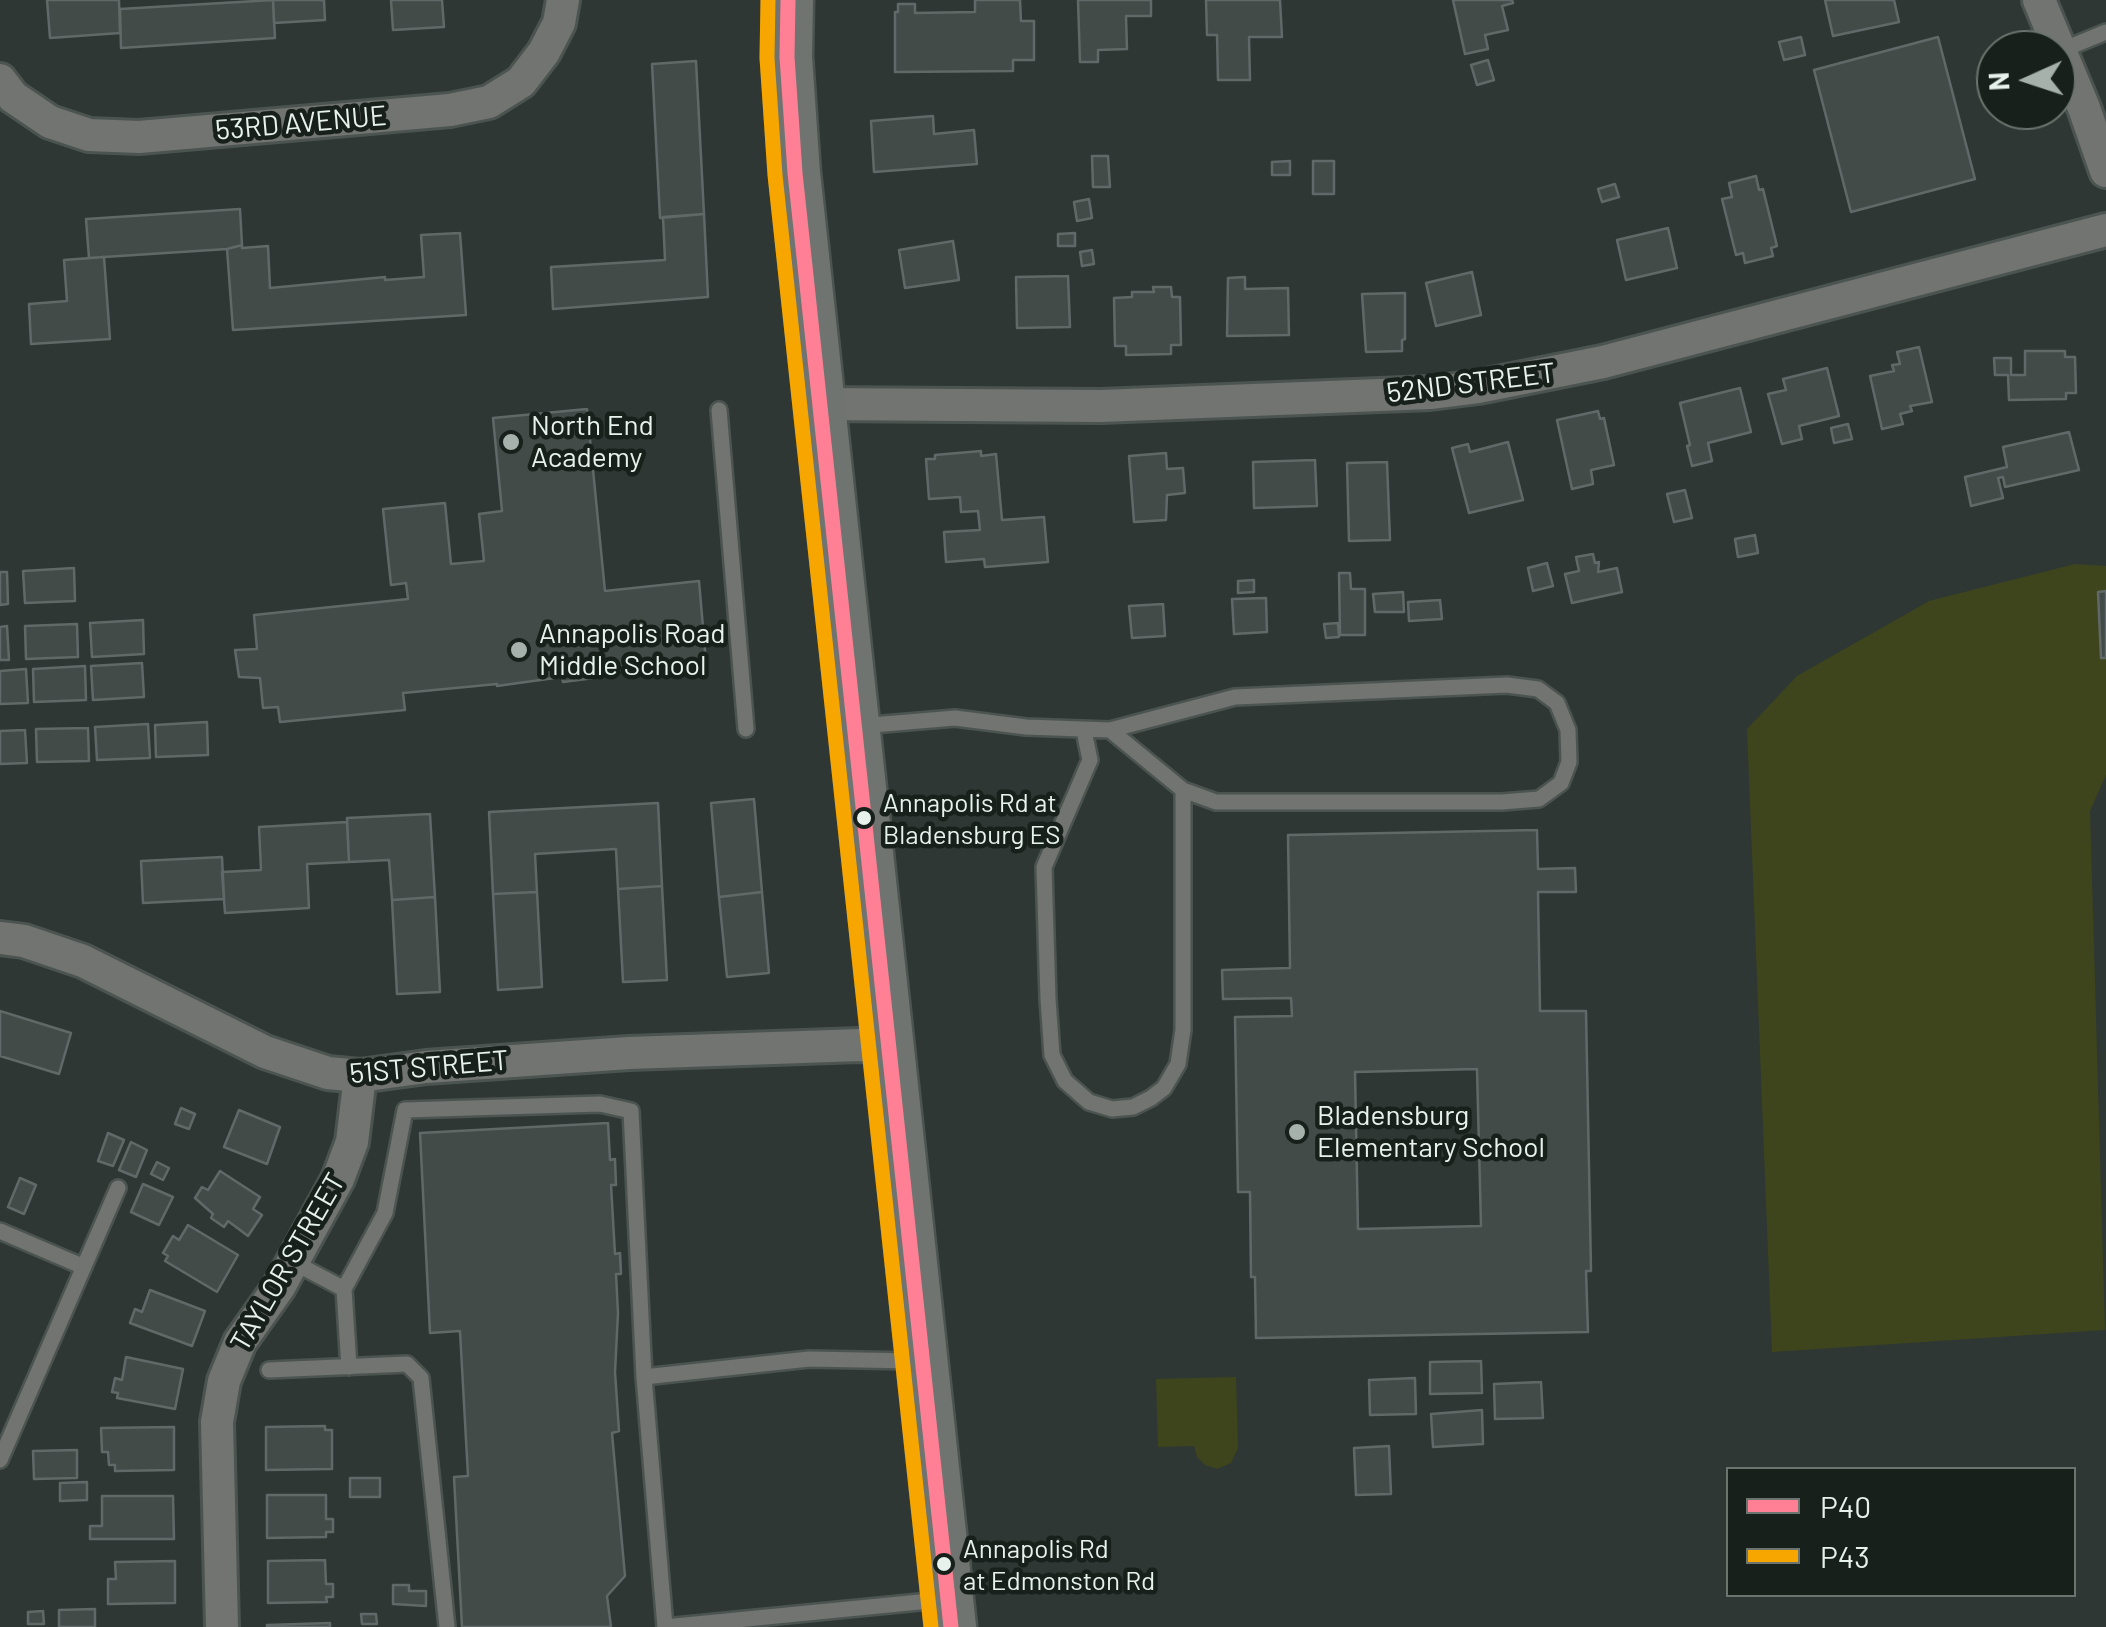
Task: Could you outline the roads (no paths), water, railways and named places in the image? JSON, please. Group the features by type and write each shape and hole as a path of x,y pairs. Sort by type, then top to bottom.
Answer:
{"main road":[{"path":"788,0 786,58 795,174 949,1613"}],"street":[{"name":"53RD AVENUE","path":"0,80 13,97 50,122 90,135 139,137 450,110 490,102 521,82 544,52 558,23 563,0"},
{"path":"2038,0 2051,30"},
{"path":"2076,81 2099,125 2106,171"},
{"name":"52ND STREET","path":"819,404 1100,406 1478,387 1603,362 2106,230"},
{"name":"51ST STREET","path":"0,938 24,941 83,961 300,1066 360,1076 518,1060 887,1047"},
{"name":"TAYLOR STREET","path":"222,1627 217,1422 224,1381 240,1342 293,1262 338,1179 352,1142 360,1076"}],"lane":[{"path":"2076,44 2106,32"},
{"path":"718,410 746,729"},
{"path":"852,726 954,718 1110,730 1235,697 1507,684 1538,689 1557,703 1568,730 1570,762 1561,783 1539,798 1484,802 1216,802 1184,790 1110,730"},
{"path":"1084,731 1090,760 1044,867 1052,1056 1065,1081 1088,1102 1112,1109 1132,1107 1151,1098 1164,1088 1178,1064 1183,1030 1184,790"},
{"path":"349,1366 344,1289 385,1213 405,1110 600,1104 631,1111 644,1378 665,1627 730,1624 857,1608 949,1613"},
{"path":"0,1460 118,1188"},
{"path":"0,1231 84,1267"},
{"path":"293,1262 344,1289"},
{"path":"644,1378 810,1359 921,1361"},
{"path":"269,1370 408,1364 421,1378 447,1627"},
{"path":"857,1608 859,1627"}],"place":[{"name":"North End Academy","path":"511,442"},
{"name":"Annapolis Road Middle School","path":"519,650"},
{"name":"Annapolis Rd at Bladensburg ES","path":"864,818"},
{"name":"Bladensburg Elementary School","path":"1297,1132"},
{"name":"Annapolis Rd at Edmonston Rd","path":"944,1564"}]}
